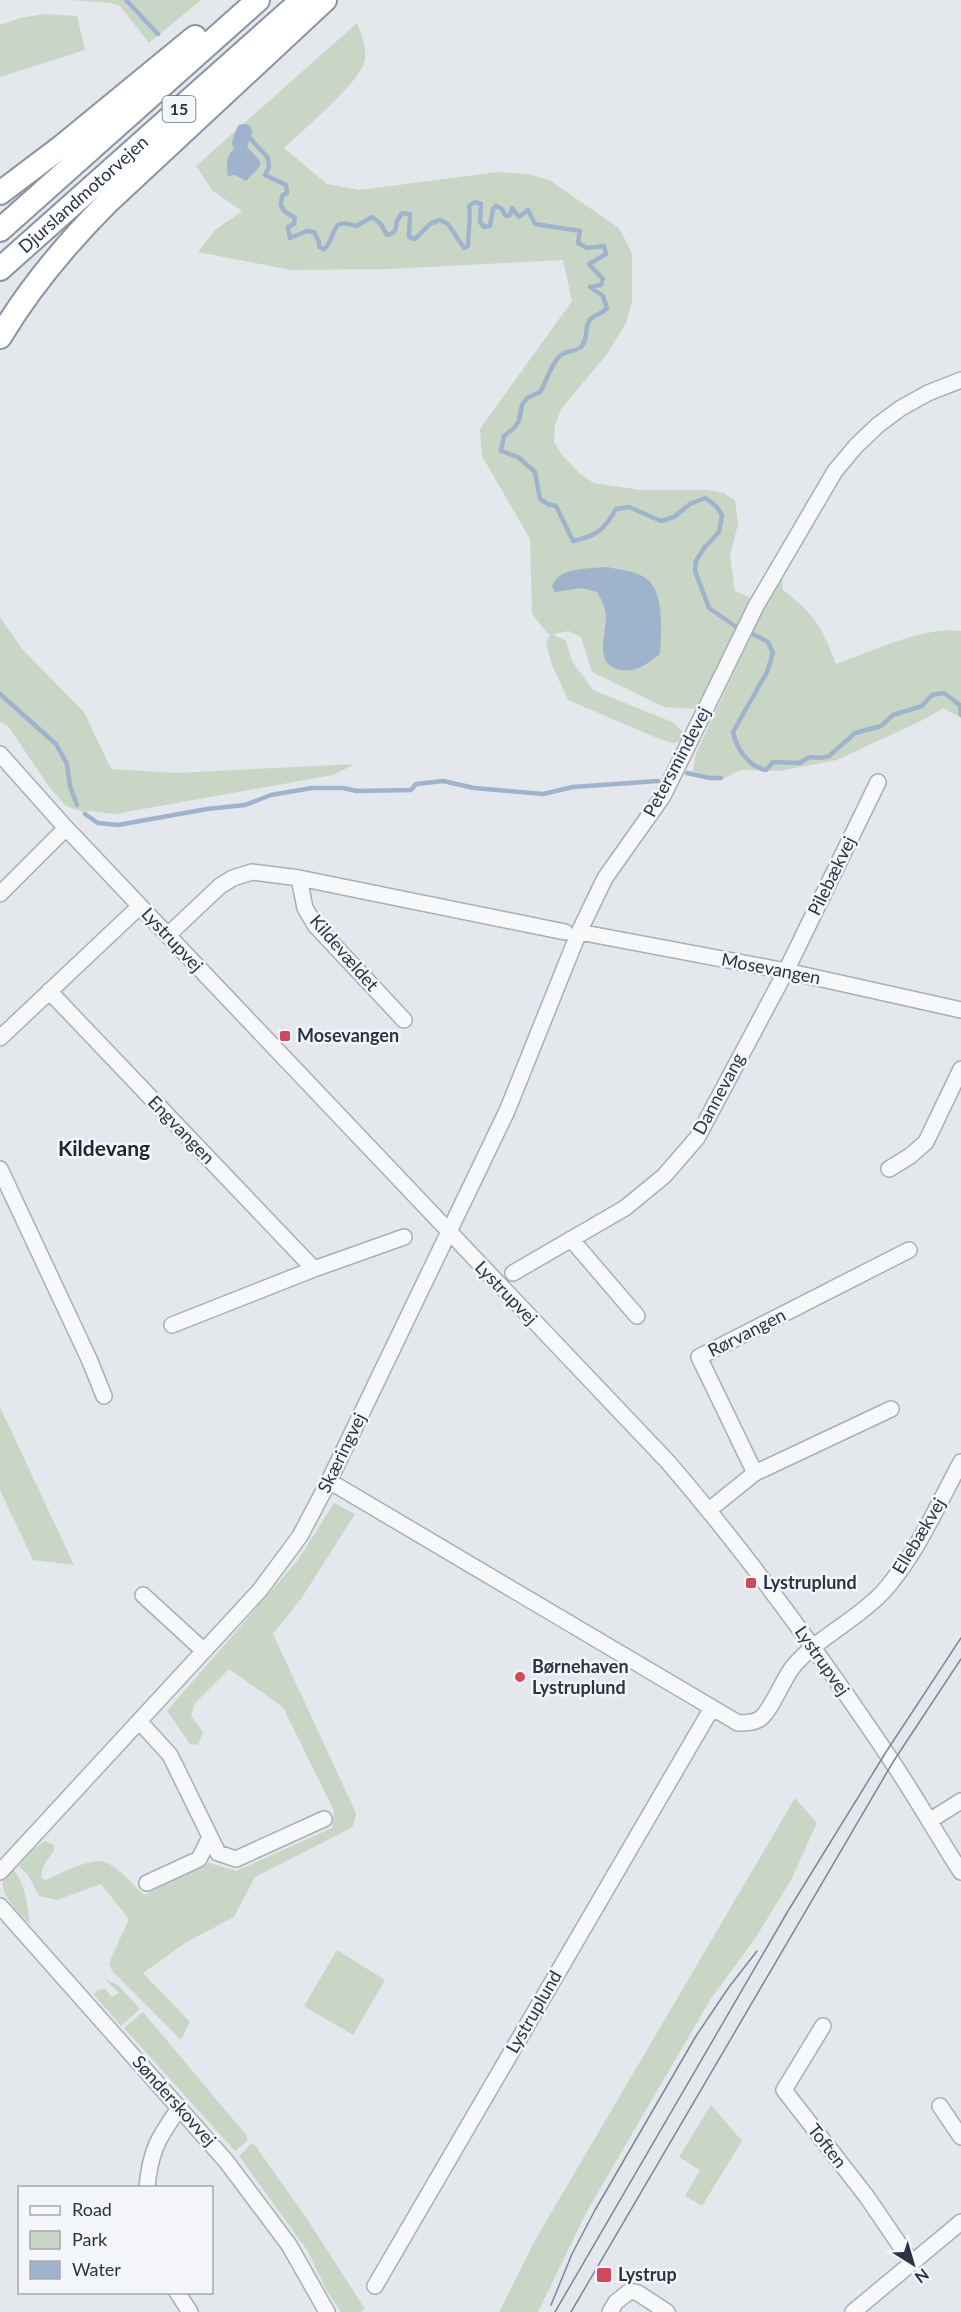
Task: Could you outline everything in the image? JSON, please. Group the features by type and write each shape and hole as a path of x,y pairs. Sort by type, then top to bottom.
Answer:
{"highway":[{"path":"0,193 62,147 240,0"},
{"name":"Djurslandmotorvejen","path":"0,230 258,0"},
{"name":"Djurslandmotorvejen","path":"0,269 302,0"},
{"path":"0,337 44,272 73,237 325,0"}],"street":[{"name":"Petersmindevej","path":"449,1233 507,1112 572,932 605,878 663,796 731,653 835,471 878,425 901,408 928,393 961,380"},
{"name":"Lystrupvej","path":"0,754 66,828 668,1462 779,1599 893,1762 961,1872"},
{"name":"Pilebækvej","path":"786,970 878,782"},
{"path":"0,894 66,828"},
{"name":"Mosevangen","path":"168,935 220,886 232,878 252,872 298,878 572,932 786,970 961,1010"},
{"name":"Kildevældet","path":"298,878 305,908 315,925 404,1020"},
{"path":"0,1038 140,906"},
{"name":"Dannevang","path":"513,1273 625,1209 664,1176 697,1138 786,970"},
{"name":"Engvangen","path":"49,990 314,1269"},
{"path":"889,1168 910,1156 926,1142 961,1069"},
{"path":"0,1169 104,1396"},
{"name":"Skæringvej","path":"0,1872 260,1590 300,1536 449,1233"},
{"path":"172,1325 314,1269 404,1237"},
{"path":"571,1239 637,1316"},
{"name":"Rørvangen","path":"755,1473 699,1357 909,1250"},
{"path":"709,1510 755,1473 891,1409"},
{"name":"Ellebækvej","path":"813,1648 858,1616 883,1592 909,1559 961,1462"},
{"path":"329,1480 738,1723 761,1718 792,1667 813,1648"},
{"path":"143,1595 204,1651"},
{"name":"Lystruplund","path":"375,2286 712,1708"},
{"path":"139,1721 170,1755 218,1853 236,1859 324,1820"},
{"path":"928,1821 961,1801"},
{"path":"147,1883 199,1859 210,1837"},
{"name":"Sønderskovvej","path":"0,1906 226,2161 289,2245 327,2312"},
{"name":"Toften","path":"823,2026 784,2091 867,2197 912,2263"},
{"path":"940,2106 961,2137"},
{"path":"147,2186 158,2137 180,2107"},
{"path":"853,2312 961,2222"},
{"path":"613,2307 630,2291 638,2293 667,2312"},
{"path":"178,2294 190,2312"}],"green space":[{"path":"71,0 201,0 149,43 120,6 111,3"},
{"path":"45,14 77,16 85,50 0,77 0,25 20,18"},
{"path":"357,23 365,49 362,68 343,92 284,148 327,184 360,190 498,172 529,174 549,180 619,228 632,253 632,302 626,323 607,354 561,409 555,425 554,442 562,455 580,474 594,483 641,490 706,490 724,493 735,501 738,524 730,555 735,591 753,599 697,709 664,707 592,672 581,637 569,631 553,634 566,641 572,661 593,690 672,722 683,732 681,741 672,743 657,738 568,700 552,665 546,642 551,634 548,634 532,614 530,539 482,456 480,429 572,301 563,260 389,269 291,270 198,252 215,230 242,211 213,191 196,166"},
{"path":"782,577 783,590 816,622 836,664 915,636 947,630 961,631 961,718 943,708 927,718 837,760 779,771 741,770 720,780 693,771 696,753 770,596"},
{"path":"0,617 22,649 84,712 111,769 177,773 355,764 333,775 115,814 83,812 66,806 50,788 8,726 0,722"},
{"path":"0,1407 74,1565 33,1560 0,1490"},
{"path":"334,1503 355,1514 301,1599 273,1634 356,1813 353,1827 255,1877 234,1917 185,1943 143,1973 190,2022 181,2040 112,1971 109,1963 129,1919 101,1884 57,1900 39,1896 28,1875 19,1866 32,1850 45,1841 54,1845 54,1851 43,1867 42,1878 46,1880 91,1862 104,1862 120,1871 144,1895 209,1863 236,1871 332,1828 334,1811 283,1707 229,1669 195,1703 191,1716 203,1732 198,1745 190,1744 167,1711 298,1560"},
{"path":"795,1798 817,1823 791,1880 756,1937 710,2000 586,2213 538,2312 499,2312 534,2242"},
{"path":"13,1869 23,1888 30,1924 12,1904 3,1886 3,1880"},
{"path":"337,1950 385,1980 353,2035 304,2006"},
{"path":"105,1979 118,1985 140,2009 121,2026 94,1995 97,1990 105,1989 112,1997 119,1993"},
{"path":"143,2012 247,2136 247,2141 235,2151 124,2028"},
{"path":"711,2105 742,2141 702,2206 685,2196 700,2170 679,2157"},
{"path":"251,2144 255,2145 307,2219 365,2309 360,2312 341,2312 327,2291 307,2250 239,2156"}],"water":[{"path":"240,143 244,143 260,161 260,166 246,181 235,175 228,176 228,158"},
{"path":"607,567 629,571 644,577 653,586 660,605 660,654 633,670 613,668 604,657 606,615 597,592 582,588 555,592 552,587 555,580 568,572"}],"waterway":[{"path":"126,0 158,34"},
{"path":"240,127 268,158 269,167 265,175 286,185 287,193 282,196 281,205 284,211 295,218 294,224 288,227 290,238 307,231 314,232 319,247 324,249 337,226 341,224 356,226 372,217 389,235 395,231 402,213 410,214 409,237 415,239 431,223 440,220 448,224 464,248 468,246 469,206 475,202 481,204 480,222 484,227 490,226 493,209 496,206 501,208 506,216 510,215 512,208 519,217 528,210 535,224 580,231 578,243 587,248 604,246 606,254 589,264 603,279 601,285 590,287 603,296 607,308 590,319 585,341 581,347 560,356 540,392 527,398 522,405 519,421 504,436 501,451 518,457 535,472 540,499 556,506 573,541 599,531 616,509 629,507 661,521 674,517 690,504 705,498 716,506 722,515 719,532 704,548 696,561 695,571 709,608 735,626"},
{"path":"240,143 244,132"},
{"path":"751,633 768,642 773,653 767,672 733,732 744,756 760,768 766,770 773,762 799,763 810,757 829,756 855,733 881,726 893,715 922,706 932,695 944,693 960,705 961,715"},
{"path":"0,694 56,744 67,764 70,786 77,805"},
{"path":"687,773 721,778"},
{"path":"85,814 98,823 118,825 207,809 245,805 271,795 312,788 343,788 357,791 411,790 416,784 443,781 474,788 543,794 573,787 658,781"}],"tram line":[{"path":"555,2312 788,1911 886,1752 961,1638"},
{"path":"571,2312 893,1762 961,1659"},
{"path":"551,2305 572,2254 595,2210 696,2036 757,1951"}],"place":[{"name":"Mosevangen","path":"285,1036"},
{"name":"Lystruplund","path":"751,1583"},
{"name":"Børnehaven Lystruplund","path":"520,1677"},
{"name":"Lystrup","path":"604,2275"}],"district":[{"name":"Kildevang","path":"104,1149"}]}
